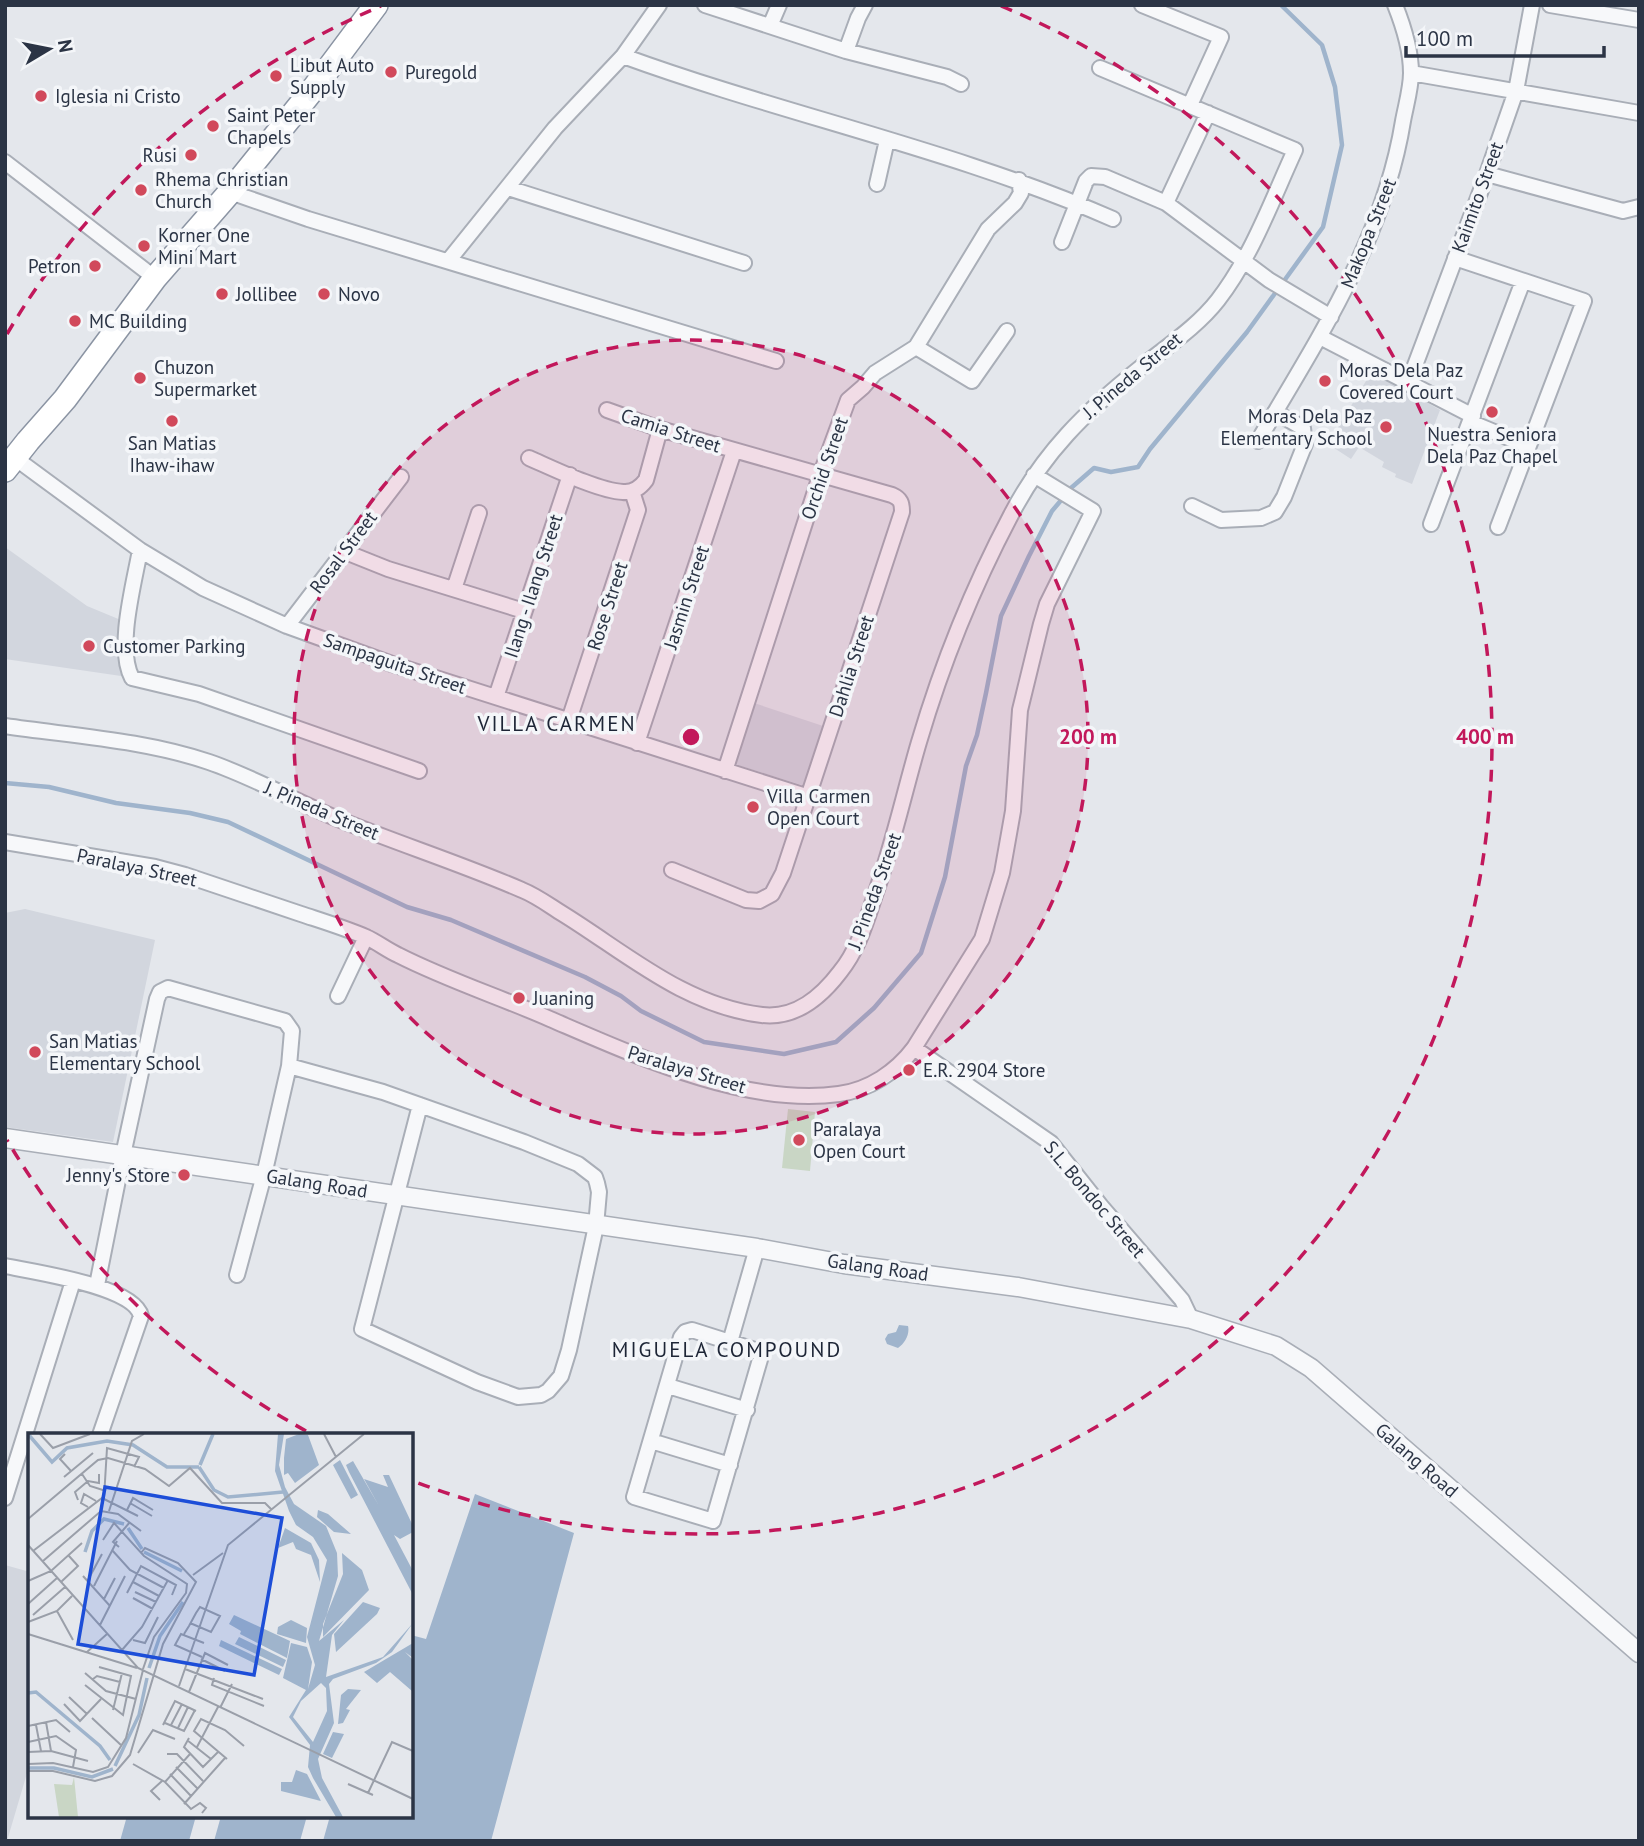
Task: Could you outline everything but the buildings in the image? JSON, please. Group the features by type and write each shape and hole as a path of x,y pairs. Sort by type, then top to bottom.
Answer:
{"highway":[{"path":"10,464 65,399 155,278 230,192 314,88 376,5"}],"street":[{"path":"449,260 555,128 624,56 659,5"},
{"path":"705,5 846,51 897,63 961,84"},
{"path":"770,26 779,5"},
{"path":"846,51 865,5"},
{"path":"1142,5 1221,37 1189,105"},
{"name":"Makopa Street","path":"1258,441 1320,337 1359,263 1392,175 1398,155 1411,73 1406,40 1395,5"},
{"name":"Kaimito Street","path":"1408,384 1516,91 1532,5"},
{"path":"1550,5 1608,10 1639,20"},
{"path":"624,56 709,86 1020,180 1113,219"},
{"path":"1100,68 1208,113 1166,203"},
{"path":"1411,73 1639,113"},
{"name":"J. Pineda Street","path":"5,726 166,750 210,762 334,817 527,892 600,937 641,967 679,989 716,1005 764,1015 787,1014 811,1003 843,968 858,943 893,844 920,737 947,657 994,548 1034,475 1062,437 1086,413 1217,301 1244,260 1295,150 1208,113"},
{"path":"877,184 887,140"},
{"path":"5,162 155,278"},
{"path":"1487,174 1623,211 1639,207"},
{"path":"1062,242 1086,181 1091,176 1105,177 1166,203 1269,280 1331,317"},
{"name":"Orchid Street","path":"725,771 820,476 848,400 874,373 916,347 988,229 1015,203 1021,193 1020,180"},
{"path":"508,188 744,263"},
{"path":"230,192 308,219 776,360"},
{"path":"1455,258 1584,301 1498,527"},
{"path":"1431,524 1523,281"},
{"path":"916,347 972,381 1007,331"},
{"path":"1320,337 1471,419 1528,446"},
{"name":"Camia Street","path":"607,410 734,451"},
{"path":"1192,506 1221,520 1261,518 1275,512 1284,497 1305,438 1303,428 1275,412"},
{"path":"529,458 616,491 632,491 641,487 646,480 660,429"},
{"name":"Dahlia Street","path":"672,870 746,900 760,901 772,894 783,873 809,797 902,512 900,499 892,495 734,451"},
{"name":"Jasmin Street","path":"637,743 734,451"},
{"name":"Sampaguita Street","path":"10,464 203,588 286,626 392,664 809,797"},
{"name":"Ilang - Ilang Street","path":"496,697 570,475"},
{"name":"Paralaya Street","path":"5,842 155,867 186,875 366,937 398,956 639,1057 734,1086 808,1097 842,1094 879,1080 901,1065 982,939 1002,873 1013,811 1020,710 1041,624 1047,604 1093,511 1034,475"},
{"name":"Rosal Street","path":"286,626 401,477"},
{"name":"Rose Street","path":"569,720 638,509 632,491"},
{"path":"454,589 479,513"},
{"path":"140,550 127,627 126,651 128,671 132,678 199,694 419,771"},
{"path":"343,551 388,569 524,611"},
{"path":"338,996 366,937"},
{"path":"97,1285 122,1155 158,999 163,989 168,988 285,1021 292,1031 289,1066 237,1275"},
{"name":"S.L. Bondoc Street","path":"914,1048 1051,1143 1182,1300 1191,1319"},
{"path":"289,1066 420,1105 578,1164 595,1177 599,1192 596,1226 569,1350 561,1376 541,1395 518,1396 477,1382 362,1329 420,1105"},
{"name":"Galang Road","path":"5,1138 757,1248 844,1264 1018,1287 1191,1319 1276,1346 1311,1368 1639,1653"},
{"path":"730,1342 757,1248"},
{"path":"5,1266 97,1285 139,1309 141,1316 101,1433"},
{"path":"5,1498 73,1281"},
{"path":"692,1330 755,1350 761,1356 713,1521 634,1497 668,1386 685,1332 692,1330"},
{"path":"668,1386 747,1410"},
{"path":"651,1441 730,1465"}],"shaded area":[{"name":"Moras Dela Paz Elementary School","path":"1372,371 1440,410 1412,484 1395,477 1396,474 1382,467 1384,462 1359,447 1351,459 1328,444"},
{"path":"5,547 87,606 128,623 121,676 5,659"},
{"path":"751,702 823,726 805,786 731,763"},
{"path":"25,909 155,940 113,1142 5,1127 5,913"},
{"path":"5,1565 28,1571 28,1770 7,1841"}],"green space":[{"name":"Paralaya Open Court","path":"788,1109 815,1112 810,1171 782,1168"}],"water":[{"path":"899,1325 908,1326 908,1329 903,1344 898,1348 887,1344 885,1339 888,1334 896,1332"},
{"path":"475,1494 574,1533 491,1841 323,1841 329,1818 413,1818 413,1636 426,1639"},
{"path":"126,1818 195,1818 189,1841 120,1841"},
{"path":"220,1818 306,1818 300,1841 214,1841"}],"waterway":[{"path":"1071,488 1094,468 1111,472 1138,467 1247,332 1323,227 1342,145 1335,87 1322,45 1281,5"},
{"path":"5,783 49,787 116,803 190,813 228,822 407,907 451,920 585,977 621,996 641,1011 704,1042 784,1054 836,1042 874,1008 921,953 945,877 966,766 977,735 1001,616 1052,511 1063,498"}],"place":[{"name":"Puregold","path":"391,72"},
{"name":"Libut Auto Supply","path":"276,76"},
{"name":"Iglesia ni Cristo","path":"41,96"},
{"name":"Saint Peter Chapels","path":"213,126"},
{"name":"Rusi","path":"191,155"},
{"name":"Rhema Christian Church","path":"141,190"},
{"name":"Korner One Mini Mart","path":"144,246"},
{"name":"Petron","path":"95,266"},
{"name":"Jollibee","path":"222,294"},
{"name":"Novo","path":"324,294"},
{"name":"MC Building","path":"75,321"},
{"name":"Chuzon Supermarket","path":"140,378"},
{"name":"Moras Dela Paz Covered Court","path":"1325,381"},
{"name":"Nuestra Seniora Dela Paz Chapel","path":"1492,412"},
{"name":"San Matias Ihaw-ihaw","path":"172,421"},
{"name":"Moras Dela Paz Elementary School","path":"1386,427"},
{"name":"Customer Parking","path":"89,646"},
{"name":"Villa Carmen Open Court","path":"753,807"},
{"name":"Juaning","path":"519,998"},
{"name":"San Matias Elementary School","path":"35,1052"},
{"name":"E.R. 2904 Store","path":"909,1070"},
{"name":"Paralaya Open Court","path":"799,1140"},
{"name":"Jenny's Store","path":"184,1175"}],"district":[{"name":"VILLA CARMEN","path":"557,723"},
{"name":"MIGUELA COMPOUND","path":"727,1349"}]}
